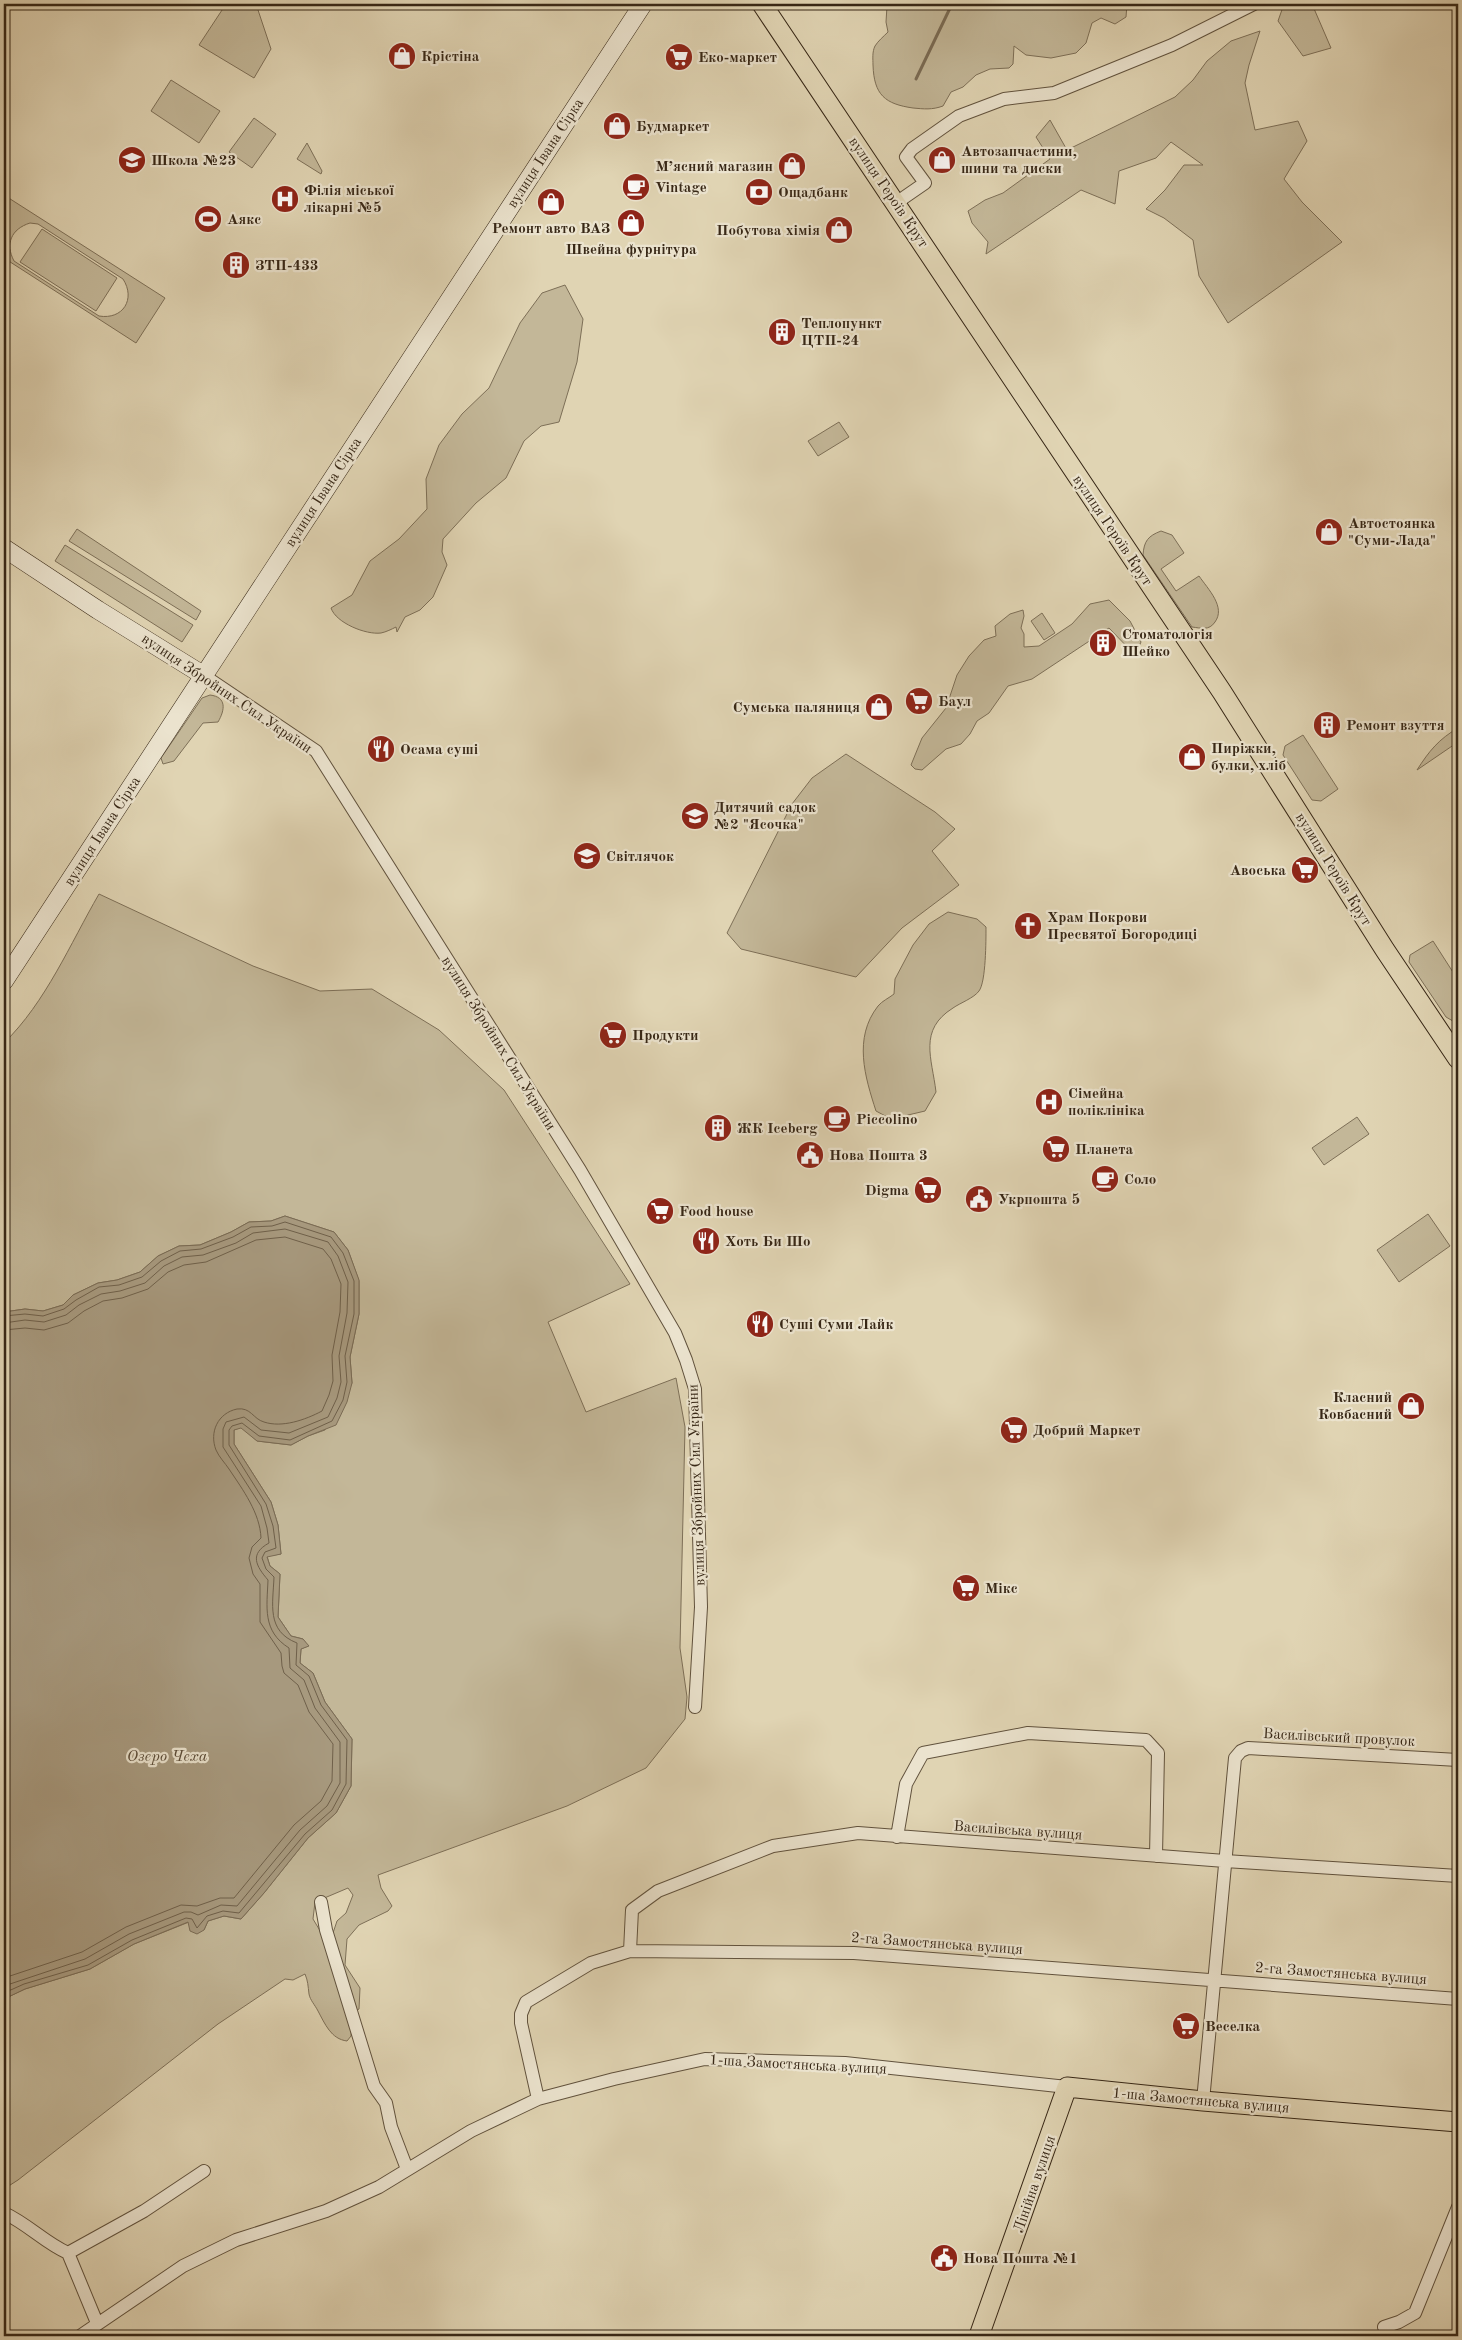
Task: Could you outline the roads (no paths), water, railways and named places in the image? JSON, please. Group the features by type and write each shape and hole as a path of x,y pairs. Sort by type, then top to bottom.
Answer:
{"main road":[{"name":"вулиця Героїв Крут","path":"762,4 1216,684 1385,950 1458,1059"},
{"name":"1-ша Замостянська вулиця","path":"1067,2087 1203,2102 1458,2122"},
{"name":"Лінійна вулиця","path":"979,2336 1067,2087"}],"street":[{"name":"вулиця Івана Сірка","path":"4,981 643,4"},
{"path":"896,203 924,183 906,157 912,149 959,116 1004,99 1054,94 1172,45 1254,4"},
{"name":"вулиця Збройних Сил України","path":"4,548 98,610 204,675 316,751 580,1170 675,1334 695,1389 701,1607 695,1707"},
{"path":"897,1837 906,1784 923,1753 1028,1734 1146,1740 1158,1753 1156,1856"},
{"name":"Василівський провулок","path":"1225,1861 1235,1758 1241,1751 1248,1748 1458,1760"},
{"name":"Василівська вулиця","path":"630,1951 632,1910 658,1891 773,1846 858,1833 1225,1861 1458,1876"},
{"path":"1203,2102 1225,1861"},
{"path":"321,1902 328,1939 374,2086 386,2103 391,2127 407,2169"},
{"name":"2-га Замостянська вулиця","path":"538,2099 520,2023 521,2014 526,2002 591,1964 630,1951 854,1953 1458,1999"},
{"name":"1-ша Замостянська вулиця","path":"80,2336 183,2266 236,2240 326,2211 379,2187 471,2131 538,2099 614,2079 705,2059 845,2063 1067,2087"},
{"path":"68,2253 144,2211 204,2171"},
{"path":"1384,2327 1399,2322 1415,2313 1458,2207"},
{"path":"4,2213 22,2221 58,2248 68,2253 97,2323"}],"water":[{"name":"Озеро Чеха","path":"285,1216 334,1232 348,1250 359,1280 359,1314 350,1357 352,1383 347,1402 336,1425 291,1445 257,1441 241,1428 234,1430 234,1444 271,1502 278,1525 281,1554 267,1557 270,1566 280,1574 278,1617 291,1636 303,1639 309,1646 301,1649 300,1663 313,1673 325,1702 352,1739 351,1786 336,1813 308,1838 241,1919 224,1916 208,1921 204,1930 197,1934 190,1931 188,1922 134,1944 90,1969 25,1989 4,1999 4,1312 25,1309 43,1311 63,1305 73,1295 98,1283 117,1280 140,1272 158,1256 179,1246 200,1245 249,1222 271,1221"}],"waterway":[{"path":"916,79 952,4"}],"place":[{"name":"Крістіна","path":"402,56"},
{"name":"Еко-маркет","path":"679,57"},
{"name":"Будмаркет","path":"617,126"},
{"name":"Школа №23","path":"132,160"},
{"name":"Автозапчастини, шини та диски","path":"942,160"},
{"name":"М’ясний магазин","path":"792,166"},
{"name":"Vintage","path":"636,187"},
{"name":"Ощадбанк","path":"759,192"},
{"name":"Філія міської лікарні №5","path":"285,199"},
{"name":"Ремонт авто ВАЗ","path":"551,202"},
{"name":"Аякс","path":"208,219"},
{"name":"Швейна фурнітура","path":"631,223"},
{"name":"Побутова хімія","path":"839,230"},
{"name":"ЗТП-433","path":"236,265"},
{"name":"Теплопункт ЦТП-24","path":"782,332"},
{"name":"Автостоянка \"Суми-Лада\"","path":"1329,532"},
{"name":"Стоматологія Шейко","path":"1103,643"},
{"name":"Баул","path":"919,701"},
{"name":"Сумська паляниця","path":"879,707"},
{"name":"Ремонт взуття","path":"1327,725"},
{"name":"Осама суші","path":"381,749"},
{"name":"Пиріжки, булки, хліб","path":"1192,757"},
{"name":"Дитячий садок №2 \"Ясочка\"","path":"695,816"},
{"name":"Світлячок","path":"587,856"},
{"name":"Авоська","path":"1305,870"},
{"name":"Храм Покрови Пресвятої Богородиці","path":"1028,926"},
{"name":"Продукти","path":"613,1035"},
{"name":"Сімейна поліклініка","path":"1049,1102"},
{"name":"Piccolino","path":"837,1119"},
{"name":"ЖК Iceberg","path":"718,1128"},
{"name":"Планета","path":"1056,1149"},
{"name":"Нова Пошта 3","path":"810,1155"},
{"name":"Соло","path":"1105,1179"},
{"name":"Digma","path":"928,1190"},
{"name":"Укрпошта 5","path":"979,1199"},
{"name":"Food house","path":"660,1211"},
{"name":"Хоть Би Шо","path":"706,1241"},
{"name":"Суші Суми Лайк","path":"760,1324"},
{"name":"Класний Ковбасний","path":"1411,1406"},
{"name":"Добрий Маркет","path":"1014,1430"},
{"name":"Мікс","path":"966,1588"},
{"name":"Веселка","path":"1186,2026"},
{"name":"Нова Пошта №1","path":"944,2258"}]}
